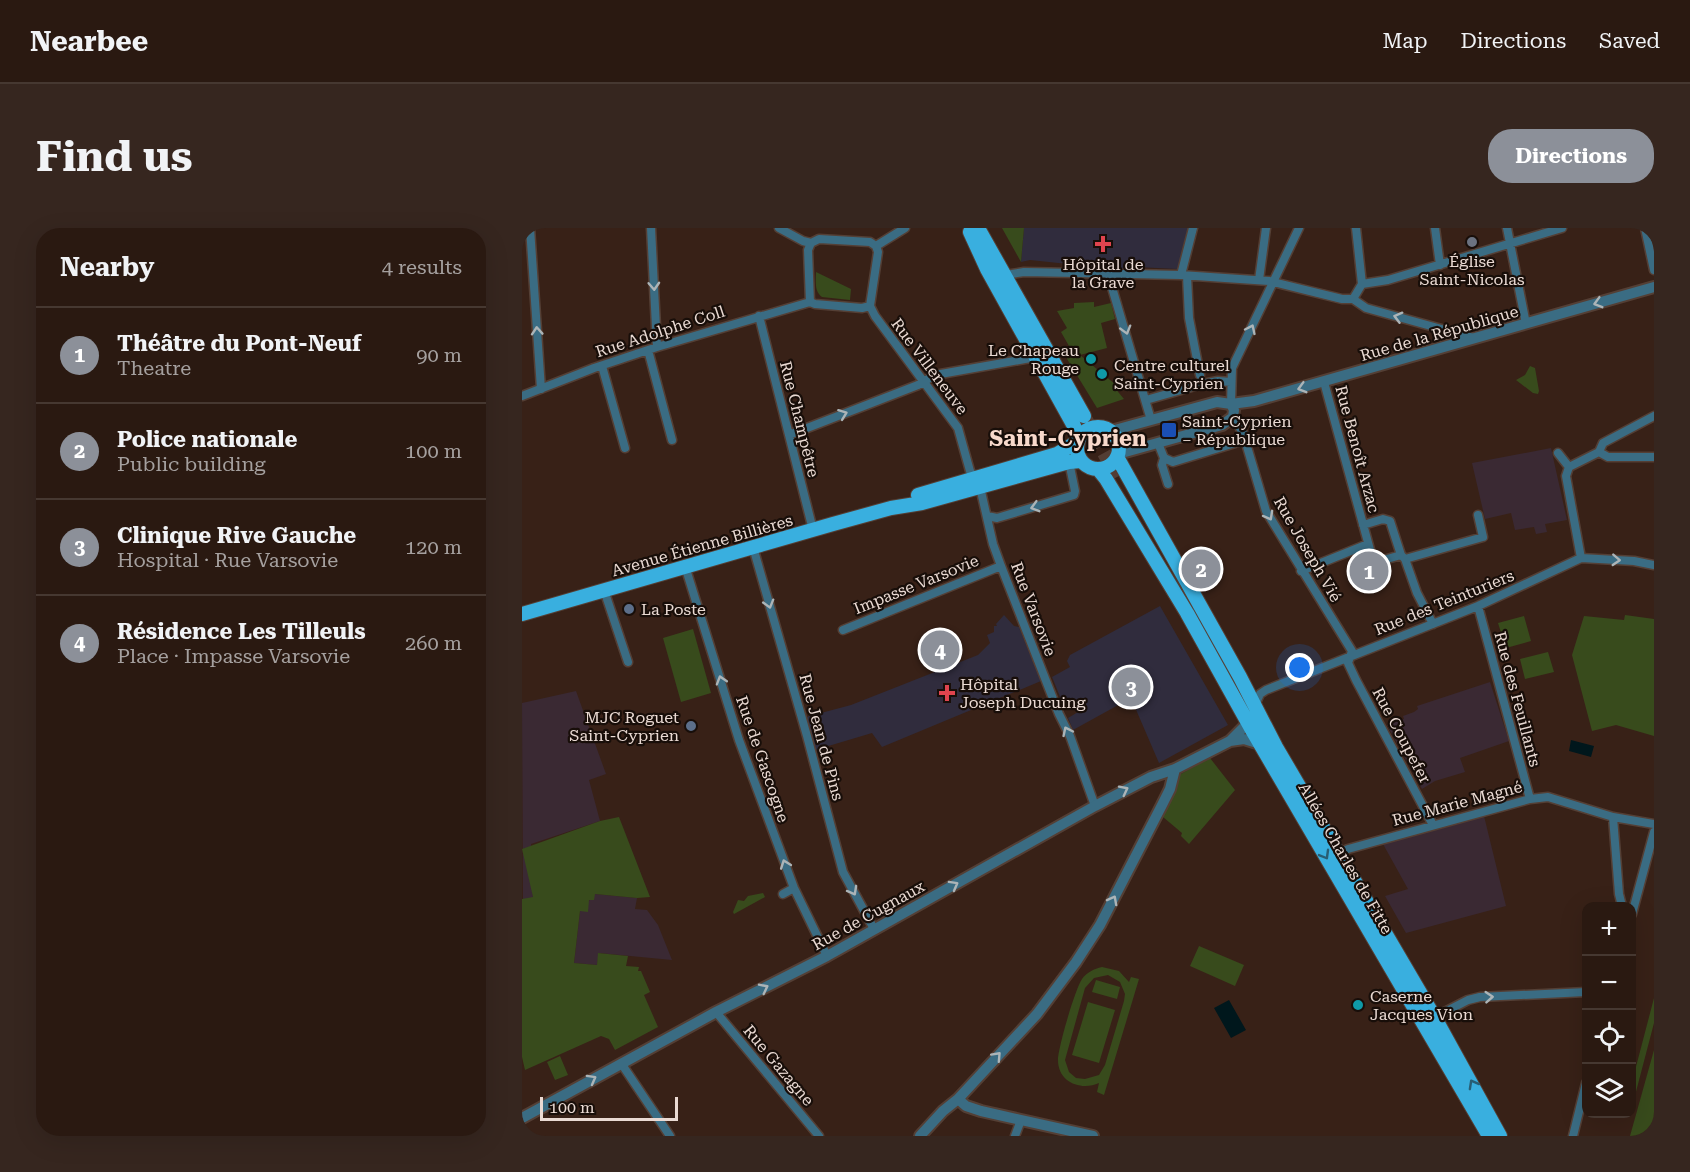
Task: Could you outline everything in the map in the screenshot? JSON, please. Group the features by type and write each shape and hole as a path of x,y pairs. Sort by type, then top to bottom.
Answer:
{"main road":[{"path":"972,229 1005,275 1082,418 990,263 972,229"},
{"path":"972,229 987,269 1074,426 1077,451 1089,467 1098,470 1110,466 1118,455"},
{"path":"1032,322 1049,344 1091,416 1118,443 1118,455 1232,662"},
{"path":"1077,451 1088,429 1106,429"},
{"name":"Avenue Étienne Billières","path":"522,614 891,508 921,503 1057,454 1077,451"},
{"name":"Avenue Étienne Billières","path":"977,483 1077,451"},
{"name":"Allées Charles de Fitte","path":"1098,470 1106,478 1176,595 1260,744 1489,1136"},
{"name":"Allées Charles de Fitte","path":"1176,595 1171,579 1116,478 1224,661 1232,662 1276,747 1435,1018 1500,1136"}],"street":[{"path":"530,228 541,389"},
{"path":"651,228 652,349 672,440"},
{"path":"779,228 812,243"},
{"path":"876,246 905,228"},
{"path":"1193,228 1184,276 1200,375"},
{"path":"1259,280 1266,228"},
{"path":"1118,455 1222,424 1233,417 1232,368 1299,228"},
{"path":"1353,299 1362,284 1356,228"},
{"path":"1435,228 1440,265"},
{"path":"1507,228 1526,324"},
{"path":"1362,284 1388,280 1509,244 1540,231 1562,228"},
{"path":"1645,228 1654,270"},
{"path":"819,239 870,243 876,246 878,252 870,306 862,308 810,302 808,250 812,243 819,239"},
{"path":"1005,275 1024,272 1259,280 1342,299 1353,299 1366,308 1474,338"},
{"path":"1108,274 1151,420"},
{"name":"Rue de la République","path":"1106,429 1151,420 1217,402 1248,403 1654,287"},
{"name":"Rue Adolphe Coll","path":"522,396 652,349 810,302"},
{"name":"Rue Villeneuve","path":"870,306 874,316 958,428 970,471 977,483"},
{"name":"Rue Champêtre","path":"759,316 813,530"},
{"path":"789,435 935,375 1036,357"},
{"path":"602,366 625,448"},
{"path":"1146,400 1202,384 1218,381 1231,382"},
{"name":"Rue Benoît Arzac","path":"1324,382 1368,544"},
{"path":"1581,558 1566,476 1569,468 1599,452 1603,444 1654,416"},
{"name":"Rue Joseph Vié","path":"1233,417 1245,440 1266,511 1352,651 1349,658"},
{"path":"1164,458 1173,462 1245,440"},
{"path":"1158,443 1164,458 1162,465 1168,484"},
{"path":"987,516 998,518 1071,497 1075,491 1077,451"},
{"path":"1599,452 1608,457 1654,457"},
{"path":"1558,453 1569,468"},
{"name":"Rue Varsovie","path":"977,483 1001,566 1059,714 1070,736 1095,806"},
{"path":"1301,571 1368,544 1372,557 1377,561 1403,557 1483,537 1478,515"},
{"path":"1363,525 1383,519 1388,520 1417,593 1433,624"},
{"name":"Rue Jean de Pins","path":"753,547 843,872 874,929"},
{"name":"Rue des Teinturiers","path":"1252,700 1266,690 1478,606 1581,558 1634,561 1654,565"},
{"name":"Rue de Gascogne","path":"685,566 739,740 807,923 827,956"},
{"name":"Impasse Varsovie","path":"843,630 1001,566"},
{"path":"604,590 628,662"},
{"name":"Rue des Feuillants","path":"1478,606 1530,799"},
{"name":"Rue Coupefer","path":"1349,658 1348,663 1356,680 1433,825"},
{"path":"1248,723 1252,700"},
{"name":"Rue de Cugnaux","path":"522,1118 716,1012 827,956 1095,806 1151,777 1175,769 1230,741 1248,723"},
{"path":"1230,741 1244,739 1260,744"},
{"path":"920,1136 943,1111 958,1099 1037,1014 1094,934 1170,789 1175,769"},
{"name":"Rue Marie Magné","path":"1340,854 1348,849 1433,825 1530,799 1548,797 1613,817 1654,824"},
{"path":"1613,817 1621,902"},
{"path":"1635,902 1654,832"},
{"path":"783,894 794,888"},
{"path":"1418,1016 1435,1018 1468,1000 1480,997 1582,992"},
{"name":"Rue Gazagne","path":"716,1012 819,1136"},
{"path":"621,1063 670,1136"},
{"path":"958,1099 966,1106 1093,1136"},
{"path":"1573,1136 1582,1102"},
{"path":"1016,1136 1021,1120"}],"shaded area":[{"name":"Hôpital de la Grave","path":"1024,228 1188,228 1178,269 1135,267 1134,271 1030,260 1021,262"},
{"path":"1551,448 1567,520 1545,524 1547,532 1536,534 1534,527 1515,530 1511,513 1485,519 1472,463"},
{"path":"1160,606 1228,725 1159,763 1131,698 1073,730 1068,718 1078,712 1072,702 1063,704 1052,677 1070,667 1067,661 1070,655"},
{"name":"Hôpital Joseph Ducuing","path":"1004,615 1014,626 1019,627 1041,681 882,747 872,733 815,750 806,717 851,705 978,655 990,643 987,635 994,632 994,626 997,626 996,624"},
{"path":"1490,682 1509,741 1460,758 1465,772 1435,781 1422,789 1387,725 1404,719 1403,716 1418,709 1417,706"},
{"path":"576,691 606,774 589,780 600,821 531,844 533,898 523,900 522,703"},
{"path":"1484,816 1506,906 1406,933 1385,896 1408,889 1383,844"},
{"path":"595,894 637,898 635,909 647,910 658,925 672,960 599,953 597,965 574,963 580,911"}],"green space":[{"path":"1002,228 1024,228 1021,262"},
{"path":"816,272 851,289 850,300 819,295"},
{"path":"1094,302 1094,307 1111,303 1115,319 1101,323 1107,348 1080,355 1116,385 1114,387 1124,399 1097,408 1064,354 1069,346 1061,332 1067,328 1057,311 1074,308 1074,303"},
{"path":"1530,366 1535,368 1538,394 1533,393 1516,380 1525,375"},
{"path":"1625,615 1654,619 1654,736 1616,725 1592,731 1572,655 1584,616 1624,620"},
{"path":"1524,616 1531,641 1506,648 1498,623"},
{"path":"693,629 711,693 681,702 663,638"},
{"path":"1548,652 1554,672 1525,679 1520,659"},
{"path":"1210,758 1235,790 1189,844 1181,836 1182,833 1163,817 1177,776"},
{"path":"619,817 650,897 595,894 594,900 589,900 588,912 580,911 574,963 597,965 598,953 628,956 626,966 639,967 638,971 641,971 650,992 644,995 658,1027 615,1050 609,1039 601,1036 525,1070 522,1057 522,899 533,897 522,849 600,821"},
{"path":"763,893 765,897 734,914 738,900 744,901 748,896"},
{"path":"1199,946 1244,965 1235,986 1190,966"},
{"path":"1102,967 1119,971 1129,982 1131,977 1139,979 1104,1095 1097,1092 1099,1083 1085,1086 1066,1079 1059,1068 1058,1060 1071,1006 1079,985 1086,974","holes":["1108,975 1120,982 1125,994 1124,1001 1105,1065 1099,1075 1085,1079 1076,1078 1069,1072 1065,1060 1085,988 1094,978"]},
{"path":"1096,980 1120,987 1117,999 1092,992"},
{"path":"1654,998 1654,1023 1636,1092 1636,1067"},
{"path":"1088,1002 1115,1010 1099,1063 1072,1055"},
{"path":"1654,1050 1654,1136 1630,1136"},
{"path":"560,1056 568,1075 555,1080 547,1062"}],"water":[{"path":"1571,740 1594,746 1591,757 1569,751"},
{"path":"1229,1000 1246,1030 1231,1038 1214,1008"}],"tunnel":[{"path":"1084,416 1117,477"}],"place":[{"name":"Église Saint-Nicolas","path":"1472,242"},
{"name":"Hôpital de la Grave","path":"1103,244"},
{"name":"Le Chapeau Rouge","path":"1091,359"},
{"name":"Centre culturel Saint-Cyprien","path":"1102,374"},
{"name":"Saint-Cyprien – République","path":"1169,430"},
{"name":"Police nationale","path":"1201,569"},
{"name":"Théâtre du Pont-Neuf","path":"1369,571"},
{"name":"La Poste","path":"629,609"},
{"name":"Résidence Les Tilleuls","path":"940,650"},
{"name":"Clinique Rive Gauche","path":"1131,687"},
{"name":"Hôpital Joseph Ducuing","path":"947,693"},
{"name":"MJC Roguet Saint-Cyprien","path":"691,726"},
{"name":"Caserne Jacques Vion","path":"1358,1005"}],"district":[{"name":"Saint-Cyprien","path":"1068,438"}]}
